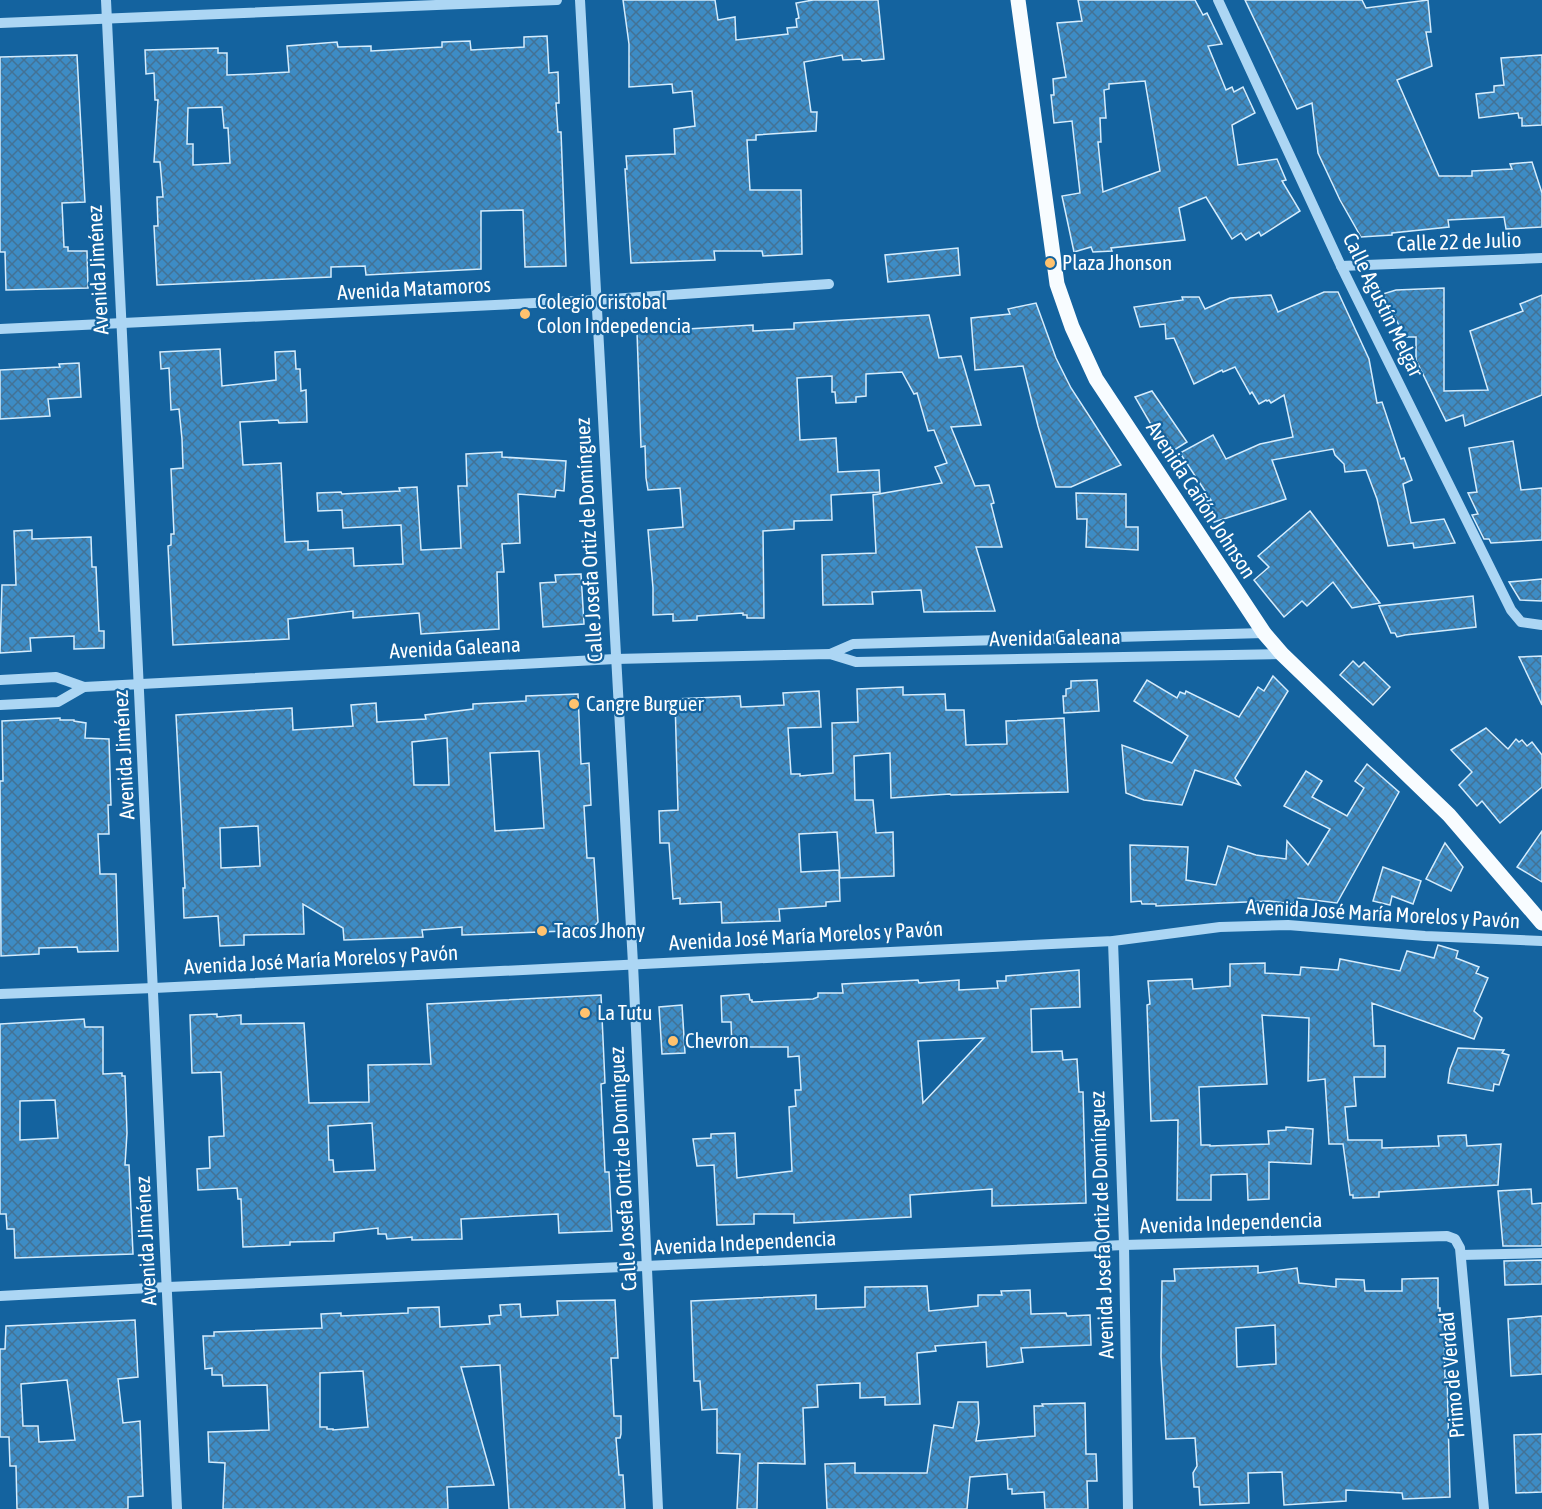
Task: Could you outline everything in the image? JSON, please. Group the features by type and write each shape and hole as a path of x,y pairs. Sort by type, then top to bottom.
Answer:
{"main road":[{"name":"Avenida Cañón Johnson","path":"1018,0 1057,285 1072,327 1096,378 1264,633 1282,654 1449,815 1542,923"}],"street":[{"name":"Avenida Jiménez","path":"106,0 120,323 140,684 177,1509"},
{"path":"0,23 557,0"},
{"name":"Calle Josefa Ortiz de Domínguez","path":"580,0 633,964 658,1509"},
{"name":"Calle Agustín Melgar","path":"1218,0 1341,266 1511,610 1521,622 1542,625"},
{"name":"Calle 22 de Julio","path":"1341,266 1542,258"},
{"name":"Avenida Matamoros","path":"0,329 597,300 829,285"},
{"name":"Avenida Galeana","path":"830,654 853,644 1264,633"},
{"name":"Avenida Galeana","path":"0,680 56,677 84,687 615,658 830,654 856,662 1282,654"},
{"name":"Avenida Galeana","path":"0,705 58,702 84,687"},
{"name":"Avenida José María Morelos y Pavón","path":"0,994 1113,940 1220,927 1288,925 1425,936 1542,941"},
{"name":"Avenida Josefa Ortiz de Domínguez","path":"1113,940 1124,1245 1128,1509"},
{"name":"Avenida Independencia","path":"0,1296 1124,1245 1447,1236 1455,1239"},
{"name":"Primo de Verdad","path":"1455,1239 1461,1255 1484,1509"},
{"path":"1461,1255 1542,1253"}],"building":[{"path":"623,0 715,0 718,20 735,17 736,40 788,34 787,28 797,27 796,19 799,18 796,3 813,0 878,0 884,59 843,60 842,55 804,62 811,112 817,112 816,131 756,135 756,140 747,140 750,190 801,190 802,254 763,256 762,251 714,251 715,260 631,263 626,156 675,154 674,129 695,126 692,91 673,93 672,84 629,87 629,44"},
{"path":"1078,0 1195,0 1203,15 1207,13 1222,44 1208,46 1226,90 1232,87 1234,92 1243,87 1255,113 1232,125 1238,165 1277,159 1286,180 1282,181 1300,211 1261,236 1259,232 1246,240 1241,233 1232,239 1206,197 1179,208 1185,240 1111,248 1112,251 1093,252 1091,247 1074,252 1062,196 1080,193 1072,121 1054,123 1051,95 1054,95 1053,79 1066,77 1057,23 1082,21","holes":["1145,81 1160,171 1103,192 1098,142 1101,142 1100,118 1106,118 1104,90 1109,89 1109,84"]},
{"path":"1245,0 1362,0 1366,8 1428,0 1431,32 1426,32 1432,66 1397,80 1439,176 1472,176 1472,171 1512,169 1510,164 1532,162 1542,193 1542,227 1506,229 1504,217 1448,220 1449,227 1361,237 1340,200 1318,153 1312,103 1297,109"},
{"path":"547,36 549,73 558,72 559,103 556,103 558,132 561,132 566,266 525,267 523,210 481,211 481,269 366,275 365,266 331,267 331,277 157,285 154,226 158,226 157,197 163,197 160,162 154,162 158,100 155,100 154,73 146,74 145,50 218,48 218,53 227,53 227,75 289,72 287,46 337,42 338,47 371,46 371,51 442,47 442,42 470,41 471,50 524,47 524,37","holes":["222,107 224,128 228,128 230,163 193,165 193,144 187,144 188,108"]},
{"path":"77,55 85,202 62,203 64,247 68,247 68,251 87,251 88,288 6,290 5,252 0,252 0,57"},
{"path":"1542,55 1542,125 1522,126 1522,118 1519,118 1518,113 1479,118 1476,94 1494,92 1494,86 1504,85 1501,58"},
{"path":"958,248 960,275 888,282 885,255"},
{"path":"1444,288 1444,391 1488,390 1470,331 1523,311 1520,304 1542,295 1542,395 1465,426 1463,415 1446,421 1416,360 1416,337 1405,337 1383,294 1396,290"},
{"path":"1324,292 1338,292 1369,359 1377,403 1382,402 1401,459 1404,458 1412,480 1403,484 1411,523 1444,519 1455,543 1414,548 1413,543 1388,546 1377,499 1366,470 1345,472 1344,464 1335,455 1333,449 1272,460 1286,499 1214,522 1201,503 1211,500 1180,453 1213,435 1226,459 1260,444 1293,437 1284,395 1271,403 1266,400 1259,404 1252,392 1250,394 1235,367 1223,372 1222,370 1194,384 1174,338 1166,339 1165,324 1140,327 1134,307 1183,300 1182,297 1199,297 1205,309 1230,298 1271,295 1278,312"},
{"path":"1036,303 1056,358 1071,388 1121,465 1071,487 1056,487 1023,366 975,370 971,318 1010,314 1008,309"},
{"path":"929,315 939,358 961,356 981,425 951,427 975,486 989,485 994,503 991,504 1002,547 976,547 995,611 924,612 921,590 872,592 873,604 823,605 822,555 876,553 873,495 942,483 935,467 947,463 934,430 928,431 917,393 914,394 902,372 866,374 866,396 856,397 856,402 836,403 835,392 832,392 832,376 797,378 800,440 836,438 838,472 879,470 880,492 831,495 832,520 794,521 794,529 763,531 764,618 747,618 747,615 743,613 697,616 697,620 673,621 673,614 653,615 648,530 683,527 680,488 648,490 645,446 641,447 637,332 753,325 753,331 794,329 794,323"},
{"path":"220,349 222,386 276,380 275,352 295,351 296,369 300,369 301,391 306,390 307,422 279,423 278,420 240,422 243,465 281,463 285,542 308,541 308,550 353,548 354,566 403,564 401,525 343,528 342,510 318,511 317,493 400,491 399,488 417,487 421,550 461,548 458,486 467,486 466,454 502,452 502,457 566,461 564,491 556,490 555,497 518,494 520,543 502,544 504,572 497,572 499,629 421,634 419,613 353,618 353,611 288,619 289,639 173,645 168,546 171,545 171,534 174,534 171,469 183,468 182,439 179,409 171,410 169,368 161,369 160,352"},
{"path":"79,363 81,397 48,399 50,416 0,419 0,370 60,367 59,364"},
{"path":"1152,391 1187,442 1171,452 1162,439 1160,440 1135,397"},
{"path":"1513,441 1521,490 1542,488 1542,540 1491,543 1489,539 1484,539 1472,515 1478,514 1468,493 1477,492 1469,448"},
{"path":"1076,493 1126,494 1126,527 1138,527 1138,550 1086,547 1087,519 1077,519"},
{"path":"1310,511 1380,603 1352,608 1333,582 1307,606 1302,601 1284,617 1254,580 1269,567 1258,556"},
{"path":"32,530 32,539 91,537 92,567 96,567 99,631 104,631 104,648 74,649 74,636 30,638 31,651 0,653 2,585 16,585 14,531"},
{"path":"581,574 584,624 543,627 540,583 556,582 555,575"},
{"path":"1542,579 1542,601 1520,600 1509,582"},
{"path":"1473,596 1476,627 1397,637 1395,633 1391,633 1379,606"},
{"path":"1542,656 1542,705 1519,657"},
{"path":"1353,661 1359,667 1364,662 1390,687 1373,705 1340,675"},
{"path":"1273,676 1288,691 1235,778 1240,785 1195,770 1182,805 1144,800 1126,793 1122,745 1172,763 1188,736 1134,701 1147,680 1177,698 1180,692 1185,694 1186,691 1239,717 1258,687 1264,691"},
{"path":"1097,680 1099,711 1064,713 1063,696 1066,696 1066,689 1071,688 1071,681"},
{"path":"903,687 903,695 945,694 946,710 964,710 966,745 1007,744 1006,721 1064,718 1068,792 950,794 891,798 890,753 854,756 855,800 873,800 876,833 893,832 894,876 840,878 837,832 799,834 801,872 839,870 840,901 826,902 826,906 779,909 780,921 722,923 721,902 680,904 680,898 673,899 669,843 660,843 659,811 678,810 675,699 740,696 741,707 784,705 783,693 819,691 821,727 788,728 791,774 800,774 800,776 833,773 832,723 858,722 857,689"},
{"path":"578,694 581,764 589,763 591,805 584,806 587,858 594,858 598,922 591,930 462,935 462,927 422,930 423,937 344,940 343,928 303,904 304,934 244,935 244,945 220,946 218,916 184,918 183,888 185,888 176,715 292,708 293,730 353,726 351,705 376,703 377,722 426,719 425,715 473,709 473,704 526,701 526,696","holes":["447,738 449,785 414,785 412,742","539,751 544,828 495,831 490,753","258,826 260,866 221,868 220,828"]},
{"path":"60,718 60,720 86,723 85,738 109,739 111,805 108,805 109,834 98,834 100,874 116,874 118,951 78,952 77,947 39,948 39,954 1,956 2,721"},
{"path":"1486,728 1508,749 1516,739 1519,742 1522,740 1527,746 1532,742 1542,755 1542,787 1500,823 1482,801 1477,806 1459,785 1472,772 1451,750"},
{"path":"1367,764 1399,792 1337,903 1298,898 1293,904 1269,901 1156,906 1156,904 1142,904 1141,901 1131,902 1130,845 1188,847 1186,880 1216,885 1228,846 1256,855 1286,859 1287,841 1308,865 1330,829 1284,806 1306,771 1322,781 1312,797 1347,816 1364,788 1355,781"},
{"path":"1542,831 1542,882 1517,867"},
{"path":"1445,843 1463,867 1451,891 1426,879"},
{"path":"1383,867 1421,881 1413,904 1392,896 1390,905 1373,901"},
{"path":"1438,945 1458,951 1456,958 1479,967 1476,973 1488,978 1474,1011 1482,1018 1474,1039 1372,1003 1374,1046 1385,1046 1385,1077 1354,1077 1356,1106 1345,1107 1348,1140 1382,1140 1382,1148 1439,1146 1438,1136 1466,1135 1467,1146 1501,1144 1498,1185 1379,1192 1379,1197 1353,1198 1353,1195 1350,1195 1343,1144 1329,1144 1325,1079 1308,1081 1309,1018 1262,1015 1267,1084 1199,1087 1201,1145 1269,1144 1268,1131 1286,1130 1286,1127 1313,1129 1311,1164 1269,1162 1269,1199 1248,1200 1247,1174 1211,1175 1211,1200 1177,1200 1178,1120 1151,1121 1148,981 1192,979 1193,989 1230,986 1230,964 1265,963 1265,973 1300,975 1301,967 1338,970 1340,959 1400,971 1407,951 1434,958"},
{"path":"1079,970 1080,1007 1031,1009 1032,1052 1062,1051 1063,1060 1077,1059 1079,1092 1083,1092 1086,1203 992,1206 992,1189 910,1195 911,1217 794,1223 794,1214 754,1214 754,1224 717,1225 714,1165 697,1166 693,1139 711,1138 711,1134 735,1133 737,1178 792,1171 789,1107 796,1106 795,1090 801,1090 799,1056 788,1057 788,1047 732,1047 731,1022 722,1022 721,996 749,994 752,1002 813,999 818,997 818,993 843,993 842,984 918,980 919,983 959,980 959,990 998,988 997,981 1006,981 1006,976","holes":["984,1038 923,1103 918,1041"]},
{"path":"601,995 605,1083 601,1084 605,1172 609,1172 612,1231 559,1233 558,1214 461,1219 462,1239 412,1240 412,1237 387,1239 386,1234 378,1234 378,1228 334,1233 334,1241 290,1242 290,1245 243,1247 241,1199 238,1199 237,1188 198,1190 197,1169 210,1168 209,1137 224,1136 221,1072 192,1073 190,1015 217,1014 217,1017 241,1015 241,1024 304,1023 309,1103 369,1102 368,1065 431,1064 427,1004","holes":["372,1123 375,1170 334,1172 333,1160 329,1160 328,1126"]},
{"name":"Chevron","path":"682,1005 685,1053 662,1054 659,1007"},
{"path":"84,1019 85,1027 103,1027 103,1074 122,1073 122,1076 125,1076 127,1133 125,1165 129,1165 133,1254 15,1258 14,1229 7,1229 6,1214 0,1214 0,1024","holes":["55,1100 58,1138 20,1140 20,1101"]},
{"path":"1458,1048 1504,1050 1502,1053 1509,1055 1499,1085 1494,1084 1493,1091 1448,1083 1450,1069"},
{"path":"1531,1189 1532,1204 1542,1203 1542,1246 1503,1246 1498,1191"},
{"path":"1542,1260 1542,1284 1505,1285 1504,1261"},
{"path":"1258,1266 1258,1273 1297,1268 1299,1283 1336,1287 1336,1279 1364,1280 1365,1291 1402,1291 1402,1279 1438,1278 1438,1308 1440,1308 1440,1322 1444,1322 1445,1377 1447,1376 1450,1497 1403,1499 1402,1493 1346,1490 1346,1501 1284,1505 1282,1472 1248,1473 1249,1503 1200,1505 1199,1487 1194,1487 1193,1473 1197,1466 1195,1438 1166,1439 1161,1357 1162,1281 1175,1281 1174,1269","holes":["1275,1325 1276,1364 1237,1367 1236,1328"]},
{"path":"927,1286 929,1311 978,1306 978,1295 1002,1295 1001,1291 1030,1290 1031,1314 1090,1315 1091,1345 1021,1348 1023,1362 987,1367 986,1342 935,1346 936,1351 917,1353 920,1404 885,1405 885,1397 860,1398 860,1383 817,1385 818,1407 803,1408 805,1464 758,1463 757,1509 737,1509 740,1454 717,1453 717,1409 702,1410 700,1381 694,1381 691,1301 816,1295 816,1309 865,1307 865,1287"},
{"path":"615,1300 618,1358 611,1358 614,1416 621,1416 621,1434 620,1438 616,1438 619,1475 623,1475 625,1509 509,1509 500,1365 461,1367 494,1485 447,1487 448,1509 223,1509 225,1463 209,1462 208,1432 269,1430 267,1385 223,1386 222,1375 212,1375 212,1368 205,1369 203,1336 214,1336 214,1332 322,1328 321,1314 341,1313 341,1316 408,1313 408,1308 439,1307 440,1327 490,1324 489,1316 501,1315 500,1305 520,1304 521,1317 558,1315 557,1301","holes":["363,1371 368,1427 333,1430 320,1427 320,1373"]},
{"path":"1542,1316 1542,1374 1511,1376 1508,1319"},
{"path":"135,1320 138,1377 118,1379 123,1423 140,1421 143,1496 128,1497 128,1509 17,1509 16,1466 10,1466 9,1437 0,1437 0,1349 5,1349 6,1326","holes":["67,1380 75,1440 39,1442 38,1426 23,1426 21,1384"]},
{"path":"958,1402 978,1402 979,1423 976,1441 1035,1436 1034,1406 1085,1403 1086,1454 1096,1454 1097,1481 1087,1481 1088,1509 1045,1509 1044,1492 1012,1494 1012,1489 1008,1489 1007,1474 970,1477 967,1509 827,1509 825,1464 855,1463 855,1473 927,1473 934,1425 953,1428"},
{"path":"1542,1434 1542,1492 1516,1493 1514,1435"}],"place":[{"name":"Plaza Jhonson","path":"1050,263"},
{"name":"Colegio Cristobal Colon Indepedencia","path":"525,314"},
{"name":"Cangre Burguer","path":"574,704"},
{"name":"Tacos Jhony","path":"542,931"},
{"name":"La Tutu","path":"585,1013"},
{"name":"Chevron","path":"673,1041"}]}
